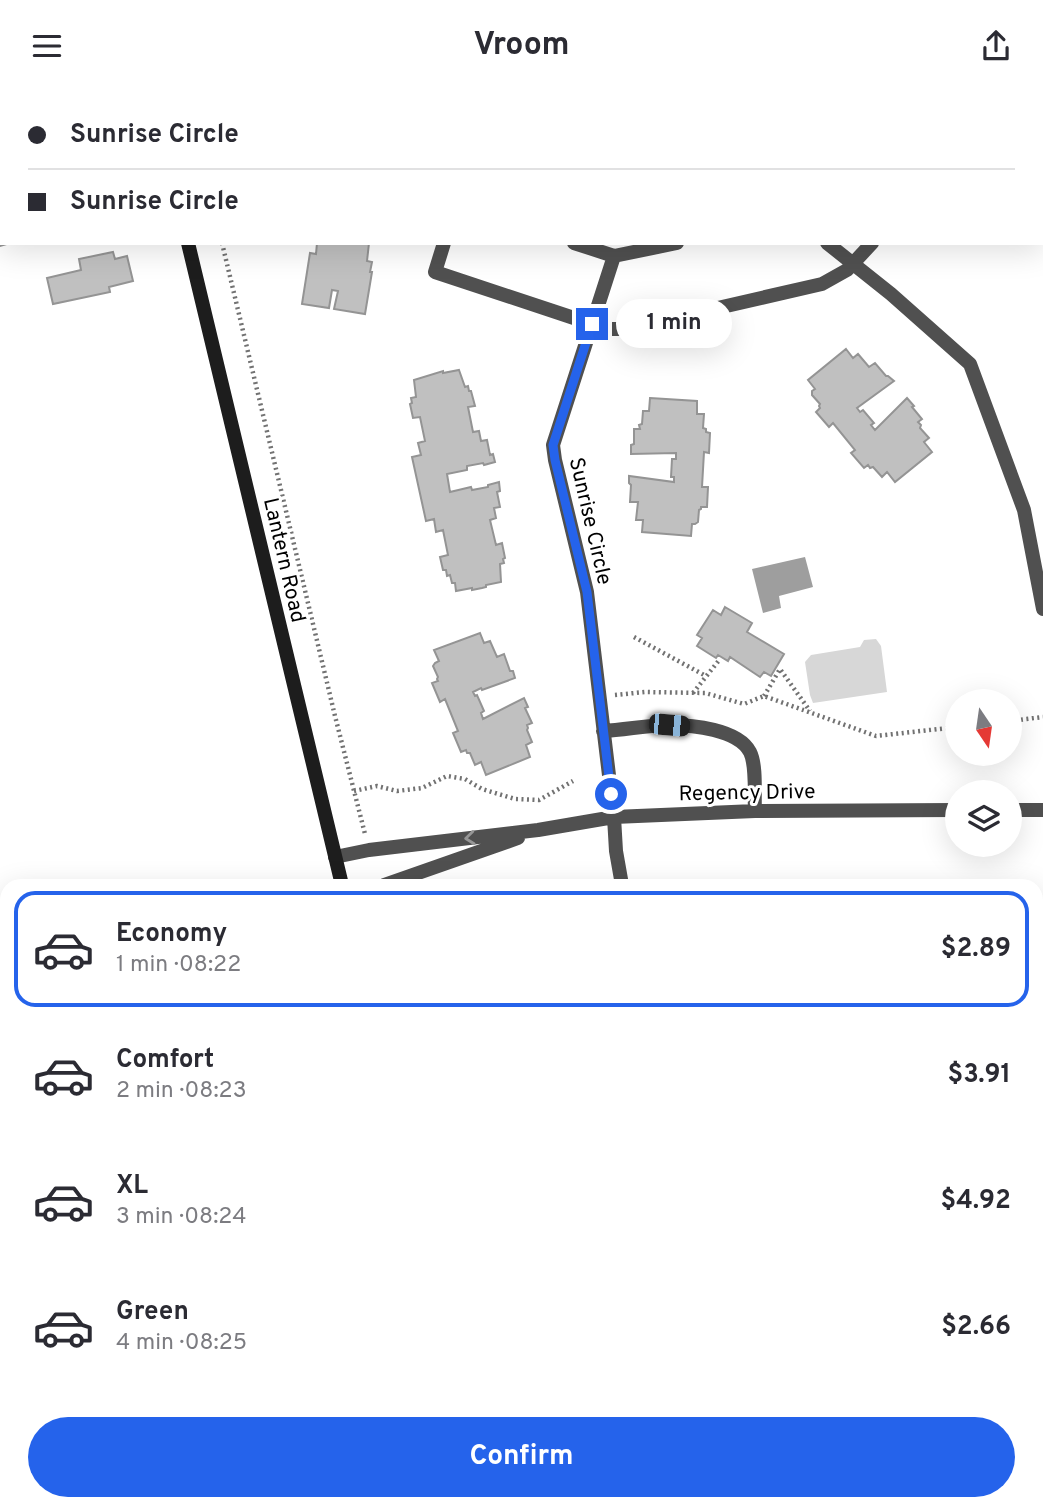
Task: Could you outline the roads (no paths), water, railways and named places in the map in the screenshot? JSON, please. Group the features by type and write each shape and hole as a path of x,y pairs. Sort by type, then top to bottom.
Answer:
{"street":[{"name":"Lantern Road","path":"188,245 340,879"},
{"path":"443,245 435,272 607,329 626,329 822,284 848,271 870,245"},
{"path":"580,245 614,256 667,245"},
{"path":"829,245 971,364 1024,510 1043,609"},
{"name":"Sunrise Circle","path":"614,256 553,445 587,592 621,879"},
{"path":"603,731 669,725 724,732 740,740 749,749 753,761 755,811"},
{"name":"Regency Drive","path":"335,857 369,850 538,830 614,817 755,811 945,810"},
{"path":"1022,810 1043,810"},
{"name":"Regency Drive","path":"401,879 538,830"}]}
